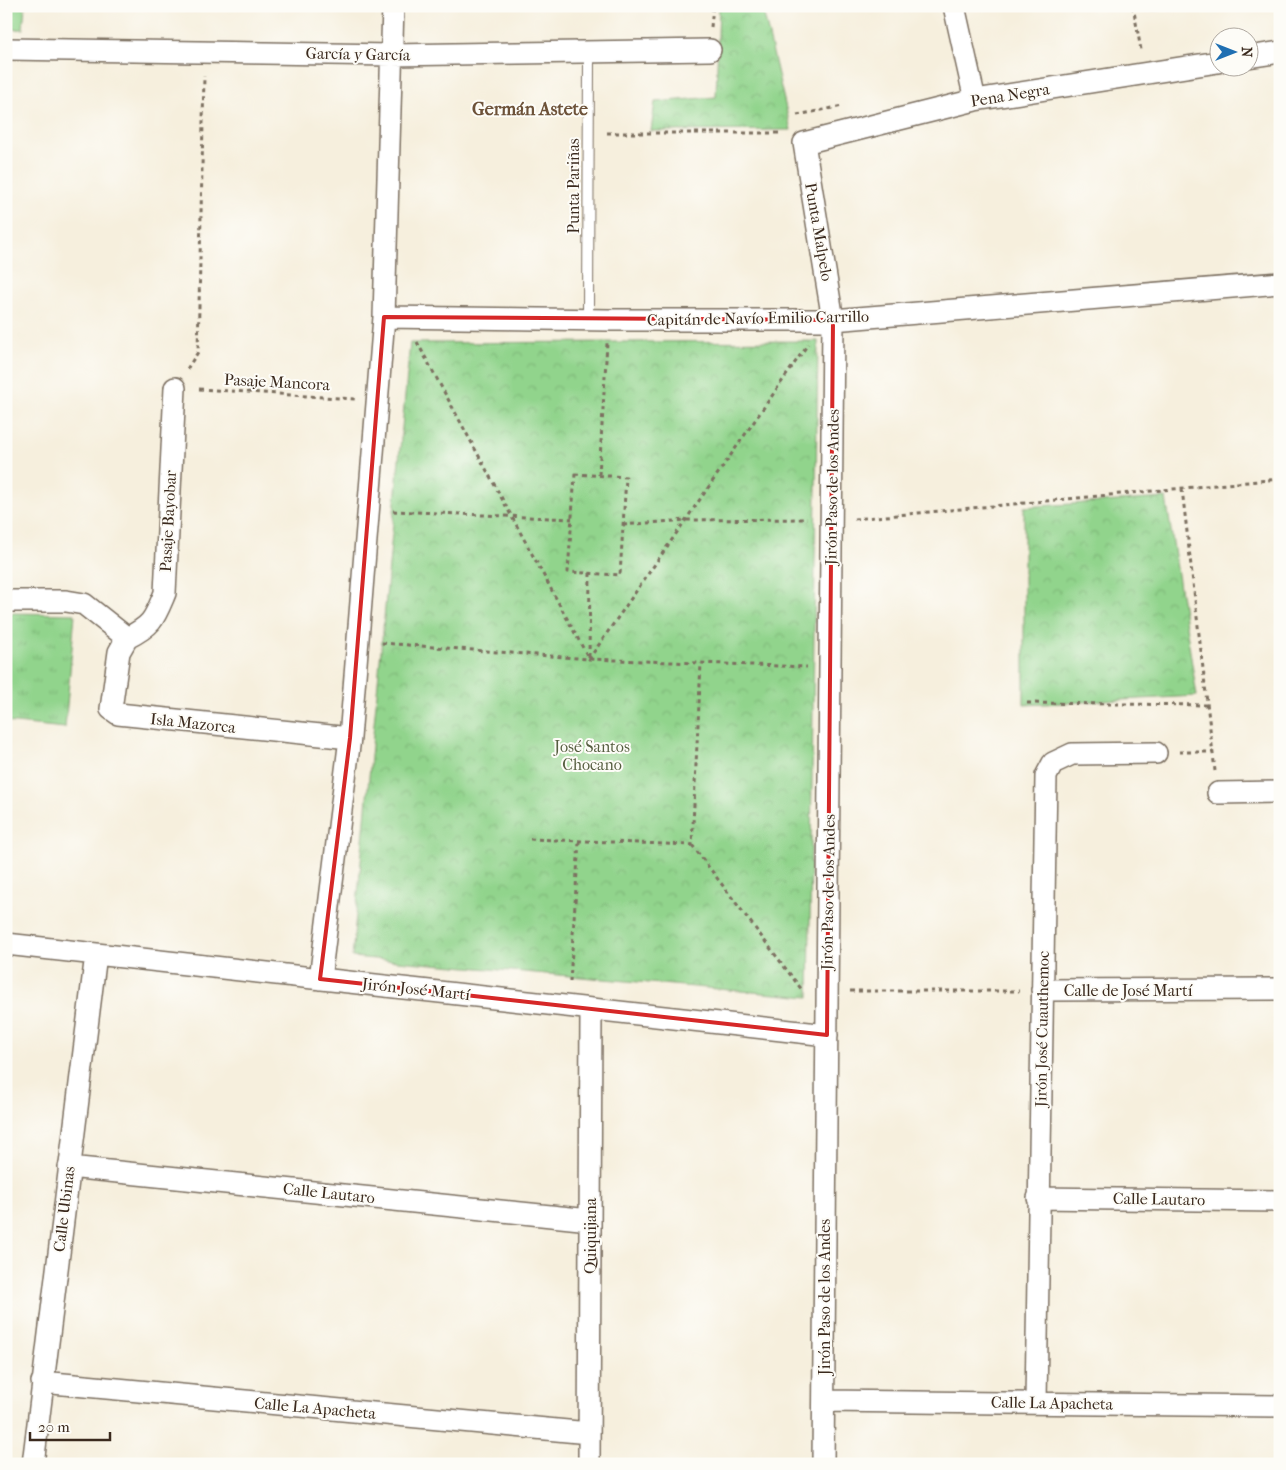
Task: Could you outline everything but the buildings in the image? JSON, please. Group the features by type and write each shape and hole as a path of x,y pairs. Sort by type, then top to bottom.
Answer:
{"street":[{"path":"320,979 350,738 378,400 394,317 393,6"},
{"path":"954,6 974,100"},
{"name":"García y García","path":"6,49 392,56 710,50"},
{"path":"1258,55 1280,52"},
{"name":"Pena Negra","path":"798,138 974,100 1208,64"},
{"name":"Punta Malpelo","path":"798,138 829,320"},
{"name":"Capitán de Navío Emilio Carrillo","path":"394,317 598,320 829,320 1280,283"},
{"name":"Jirón Paso de los Andes","path":"823,1464 832,519 829,320"},
{"name":"Pasaje Bayobar","path":"127,638 144,630 154,620 164,593 175,388"},
{"path":"6,601 66,601 84,604 127,638"},
{"name":"Isla Mazorca","path":"127,638 119,652 112,708 118,714 350,738"},
{"name":"Jirón José Cuauthemoc","path":"1036,1402 1046,776 1053,763 1072,754 1156,752"},
{"path":"1218,794 1280,792"},
{"name":"Jirón José Martí","path":"6,944 827,1035"},
{"name":"Calle Ubinas","path":"33,1464 96,954"},
{"name":"Calle de José Martí","path":"1042,990 1280,989"},
{"name":"Quiquijana","path":"589,1464 591,1009"},
{"name":"Calle Lautaro","path":"69,1167 590,1220"},
{"name":"Calle Lautaro","path":"1038,1198 1280,1201"},
{"name":"Calle La Apacheta","path":"42,1382 589,1433"},
{"name":"Calle La Apacheta","path":"824,1401 1280,1406"}],"lane":[{"name":"Punta Pariñas","path":"590,52 589,134 598,320"}],"path":[{"path":"1133,6 1144,74"},
{"path":"175,388 198,352 204,52"},
{"path":"589,134 798,138"},
{"path":"394,317 513,517 590,659"},
{"path":"598,320 599,475"},
{"path":"590,659 686,520 829,320"},
{"name":"Pasaje Mancora","path":"175,388 378,400"},
{"path":"575,474 599,475 626,477 620,575 568,572 575,474"},
{"path":"623,525 686,520 861,520 1280,479"},
{"path":"1182,488 1218,794"},
{"path":"368,510 572,519"},
{"path":"590,573 590,659"},
{"path":"358,641 590,659 830,668"},
{"path":"701,663 692,845 803,992"},
{"path":"1027,703 1207,706"},
{"path":"1156,752 1213,752"},
{"path":"530,839 692,845"},
{"path":"568,1006 579,840"},
{"name":"Calle de José Martí","path":"827,991 1042,990"}],"highlighted area":[{"path":"384,317 833,320 827,1035 320,979 350,738"}],"green space":[{"path":"6,6 25,6 23,29 6,30"},
{"path":"719,6 762,6 791,130 651,131 655,102 716,97"},
{"path":"1142,6 1202,6 1144,11"},
{"name":"José Santos Chocano","path":"818,341 809,997 352,957 410,343"},
{"path":"1166,498 1197,696 1024,705 1024,507"},
{"path":"6,613 75,614 65,728 6,722"}],"district":[{"name":"Germán Astete","path":"530,109"}]}
